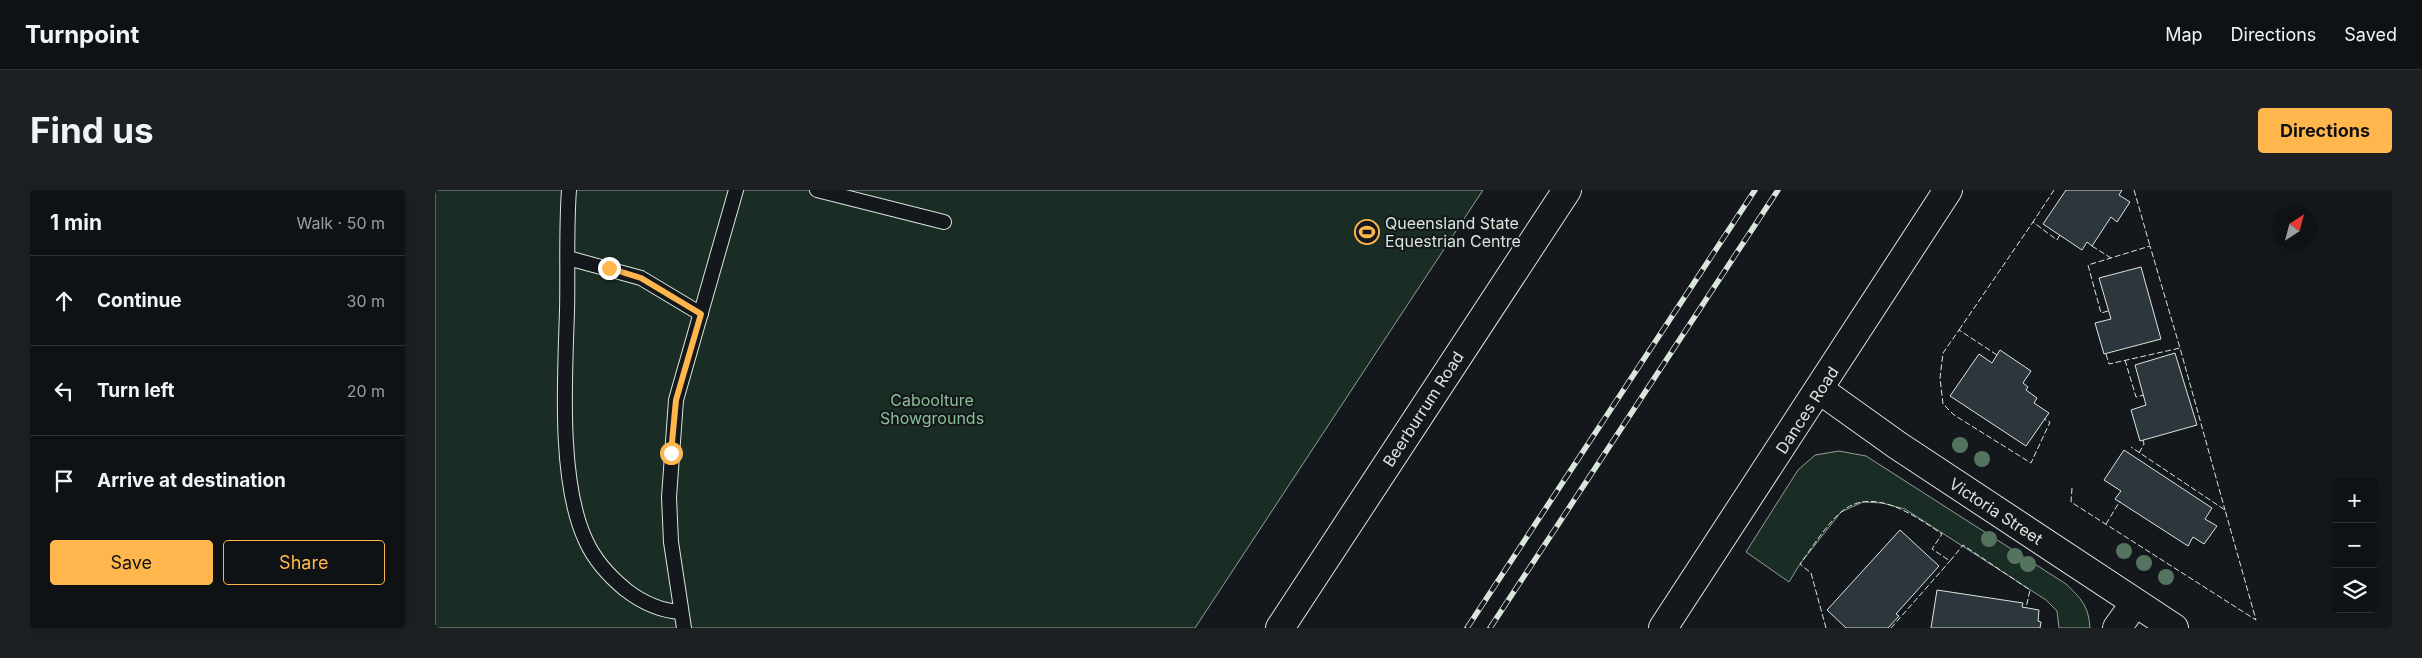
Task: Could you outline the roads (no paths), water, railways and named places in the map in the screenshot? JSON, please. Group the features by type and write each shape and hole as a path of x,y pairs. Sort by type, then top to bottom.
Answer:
{"street":[{"name":"Beerburrum Road","path":"1280,628 1567,190"},
{"name":"Dances Road","path":"1663,628 1820,390 1948,190"},
{"name":"Victoria Street","path":"1820,390 1897,445 2174,628"},
{"path":"2117,628 2135,603"}],"lane":[{"path":"569,190 565,400 568,460 578,520 589,546 610,577 634,596 652,605 667,611 681,612"},
{"path":"684,628 671,542 669,497 676,400 736,190"},
{"path":"817,190 943,222"},
{"path":"569,258 641,278 701,314"}],"railway":[{"path":"1467,628 1755,190"},
{"path":"1490,628 1778,190"}],"place":[{"name":"Queensland State Equestrian Centre","path":"1367,232"}],"park label":[{"name":"Caboolture Showgrounds","path":"932,409"}]}
